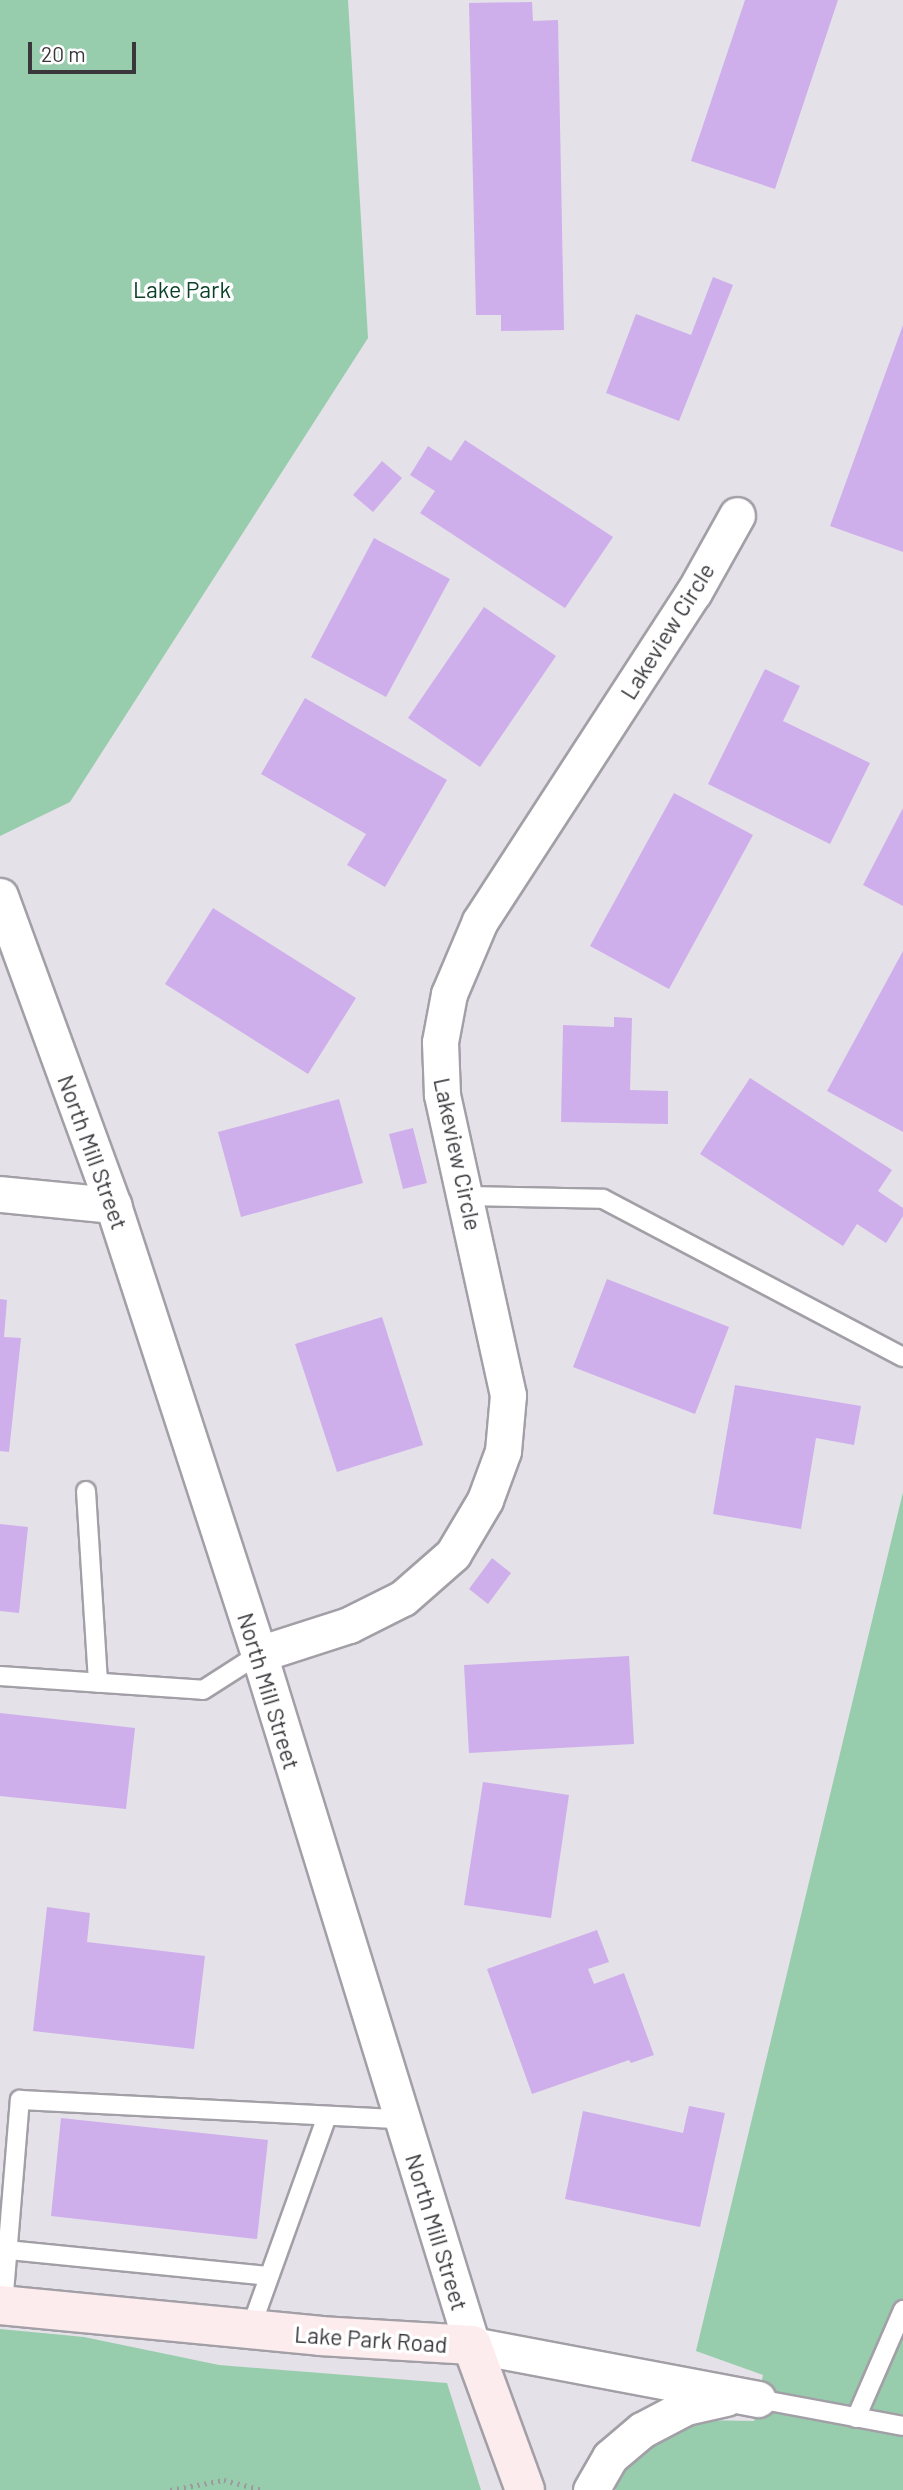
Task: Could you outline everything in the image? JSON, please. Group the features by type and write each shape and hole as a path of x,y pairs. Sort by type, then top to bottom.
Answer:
{"main road":[{"name":"Lake Park Road","path":"1,2305 250,2330 472,2345"},
{"name":"North Mill Street","path":"472,2345 525,2490"}],"street":[{"name":"Lakeview Circle","path":"259,1654 349,1625 404,1598 453,1554 485,1500 503,1451 508,1395 439,1069 443,1017 455,972 481,921 694,592 737,515"},
{"name":"North Mill Street","path":"0,896 113,1205 259,1654 472,2345"},
{"path":"0,1194 113,1205"},
{"name":"Lake Park Road","path":"472,2345 748,2397"},
{"name":"Lake Park Road","path":"591,2490 610,2457 642,2430 686,2407 748,2397"}],"lane":[{"path":"466,1196 603,1199 903,1357"},
{"path":"86,1491 98,1683"},
{"path":"0,1676 202,1690 259,1654"},
{"path":"1,2305 20,2100 401,2119"},
{"path":"250,2330 327,2116"},
{"path":"8,2250 269,2276"},
{"path":"856,2418 903,2310"},
{"name":"Lake Park Road","path":"748,2397 903,2426"}],"path":[{"path":"170,2490 225,2480 263,2490"}],"green space":[{"name":"Lake Park","path":"0,0 348,0 368,338 70,802 0,836"},
{"path":"903,1492 903,2490 616,2490 612,2479 634,2452 698,2420 754,2421 763,2375 696,2351"},
{"path":"0,2329 84,2337 219,2365 447,2383 481,2490 0,2490"}],"building":[{"path":"745,0 838,0 775,189 691,161"},
{"path":"532,2 533,21 558,20 564,330 501,331 501,315 476,315 469,3"},
{"path":"713,277 733,285 679,421 606,393 636,314 691,335"},
{"path":"903,325 903,552 830,526"},
{"path":"465,440 613,537 565,608 420,513 435,491 410,475 428,446 451,461"},
{"path":"382,461 402,478 373,512 353,495"},
{"path":"374,538 450,579 386,697 311,657"},
{"path":"484,607 556,656 480,767 408,718"},
{"path":"765,669 800,686 783,721 870,763 830,844 708,784"},
{"path":"305,698 447,780 385,887 347,865 366,834 261,774"},
{"path":"674,793 753,835 669,989 590,946"},
{"path":"903,808 903,906 863,885"},
{"path":"213,908 356,998 308,1074 165,984"},
{"path":"903,951 903,1132 827,1091"},
{"path":"614,1017 632,1018 630,1090 668,1091 668,1124 561,1122 563,1025 614,1027"},
{"path":"750,1078 892,1170 878,1191 903,1208 903,1216 886,1243 857,1224 843,1246 700,1154"},
{"path":"339,1099 363,1183 241,1217 218,1132"},
{"path":"413,1128 427,1183 403,1189 389,1134"},
{"path":"607,1279 729,1327 695,1414 573,1367"},
{"path":"0,1299 7,1300 4,1337 21,1338 9,1452 0,1451"},
{"path":"382,1317 423,1445 337,1472 295,1344"},
{"path":"735,1385 861,1406 854,1445 816,1438 801,1529 713,1514"},
{"path":"0,1524 28,1527 19,1613 0,1611"},
{"path":"492,1558 511,1573 488,1604 469,1589"},
{"path":"629,1656 634,1744 469,1753 464,1665"},
{"path":"0,1713 135,1728 126,1809 0,1796"},
{"path":"483,1782 569,1795 551,1918 464,1905"},
{"path":"47,1907 90,1913 87,1942 205,1956 194,2049 33,2031"},
{"path":"597,1930 609,1962 588,1969 594,1984 624,1973 654,2055 631,2063 629,2060 532,2094 487,1969"},
{"path":"689,2106 725,2113 700,2227 565,2199 583,2111 683,2133"},
{"path":"61,2118 268,2140 257,2239 51,2216"}]}
